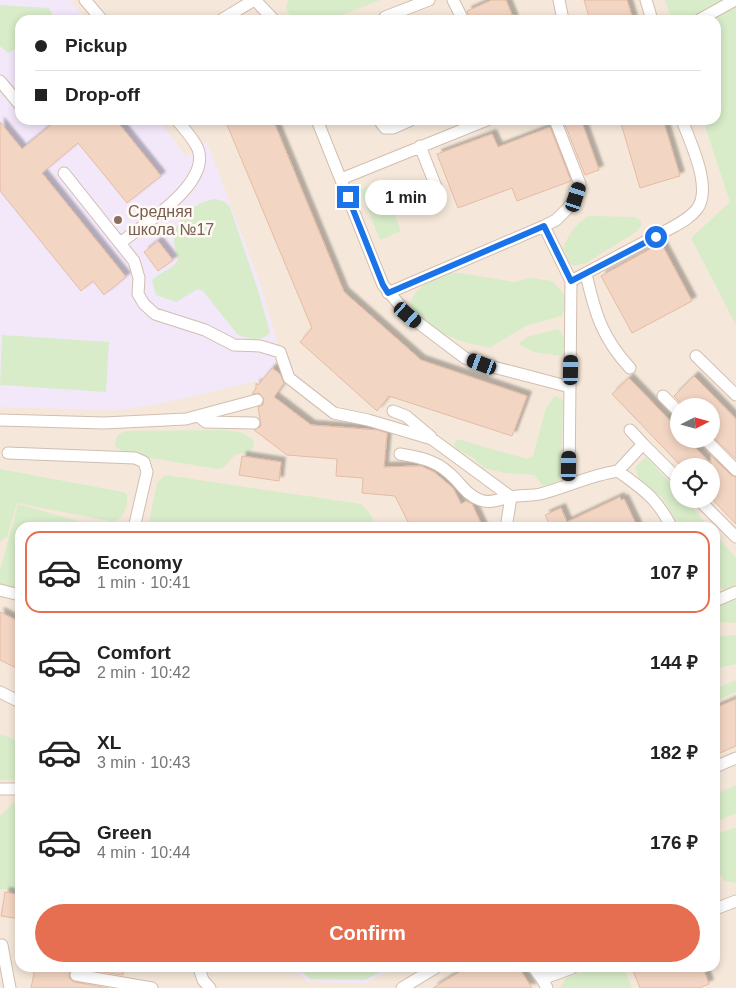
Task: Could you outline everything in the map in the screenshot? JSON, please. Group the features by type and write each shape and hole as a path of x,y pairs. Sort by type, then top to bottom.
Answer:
{"lane":[{"path":"85,0 98,15"},
{"path":"230,15 255,0 269,15"},
{"path":"389,15 429,0"},
{"path":"453,0 461,15"},
{"path":"559,0 562,15"},
{"path":"646,0 650,15"},
{"path":"708,15 736,0"},
{"path":"0,82 15,99"},
{"path":"120,243 185,190 198,170 198,149 181,125"},
{"path":"319,125 383,285 388,293 424,328 465,358 570,387"},
{"path":"382,125 385,128 399,125"},
{"path":"341,179 474,125"},
{"path":"388,293 556,220 576,197 580,184 557,125"},
{"path":"571,281 673,228 698,208 703,182 684,125"},
{"path":"420,146 440,197"},
{"path":"64,173 134,261 139,278 138,294 144,304 155,314 205,330 234,345 260,346 280,352 289,378 334,413 368,420 432,439"},
{"path":"544,226 571,281 569,484"},
{"path":"586,274 602,331 614,352 630,368"},
{"path":"696,356 736,395"},
{"path":"663,396 670,403"},
{"path":"0,420 104,423 198,416 257,400"},
{"path":"394,411 411,420 432,439 511,496"},
{"path":"198,416 206,422 254,423"},
{"path":"630,430 670,471"},
{"path":"400,454 425,458 439,465 450,474 467,494 482,501 493,501 511,496 540,494 598,474 618,471 643,444"},
{"path":"714,448 736,470"},
{"path":"8,453 141,460 146,466 147,472 135,522"},
{"path":"618,471 649,493 660,505 669,522"},
{"path":"507,522 511,496"},
{"path":"707,508 736,538"},
{"path":"0,590 15,594"},
{"path":"720,599 736,592"},
{"path":"0,692 15,700"},
{"path":"720,765 736,758"},
{"path":"0,789 15,789"},
{"path":"720,907 736,901"},
{"path":"2,945 10,988"},
{"path":"200,972 203,980 210,988"},
{"path":"402,988 428,972"},
{"path":"537,972 545,983 565,972"},
{"path":"76,975 152,988"}],"shaded area":[{"path":"0,0 736,0 736,988 0,988"},
{"name":"Средняя школа №17","path":"0,0 70,0 82,15 15,15 15,125 163,125 186,157 207,142 260,283 280,352 272,368 261,380 158,404 118,410 0,407"},
{"path":"297,972 386,972 365,983 308,982"}],"green space":[{"path":"288,0 380,0 340,15 291,15 286,9"},
{"path":"665,0 736,0 736,325 691,238 730,202 705,125 721,125 721,15 670,15"},
{"path":"0,5 49,8 53,15 15,15 15,50 8,53 0,46"},
{"path":"381,181 401,231 380,240 360,190"},
{"path":"216,199 225,202 230,207 270,332 263,338 250,338 237,334 203,291 198,289 176,302 156,295 152,280 173,266 178,260 174,241 178,225 193,207 208,200"},
{"path":"589,216 635,217 641,221 641,226 636,232 586,263 574,266 570,264 563,249 573,230"},
{"path":"451,273 515,282 530,278 552,281 564,294 565,310 561,316 526,326 491,347 468,343 439,332 425,324 416,315 411,305 414,295 421,287"},
{"path":"558,329 563,335 565,342 561,356 534,352 519,343 527,337"},
{"path":"2,335 109,342 106,392 0,385"},
{"path":"555,396 562,399 563,404 561,468 558,482 552,486 542,485 534,475 505,473 484,468 472,457 456,449 454,444 457,439 527,459 533,456 546,408"},
{"path":"224,430 240,432 253,439 254,446 249,453 236,454 223,468 218,469 125,454 115,446 117,436 126,431"},
{"path":"646,457 670,482 670,508 693,508 705,522 677,522 662,497 640,483 635,467"},
{"path":"0,469 123,492 127,494 126,506 121,517 114,522 17,503 7,537 0,542"},
{"path":"165,475 361,504 372,516 373,522 149,522 157,483"},
{"path":"18,504 82,522 15,522 15,589 0,585 0,570"},
{"path":"720,540 736,558 736,588 726,590 720,587"},
{"path":"736,598 736,623 720,622 720,604"},
{"path":"736,635 736,664 720,668 720,636"},
{"path":"736,680 736,692 720,699 720,687"},
{"path":"0,735 15,740 15,779 0,780"},
{"path":"736,785 736,813 720,820 720,792"},
{"path":"15,802 15,890 0,889 0,816"},
{"path":"736,827 736,883 725,881 720,874 720,833"},
{"path":"302,972 380,972 365,980 310,979"},
{"path":"582,972 626,972 632,988 560,988 566,978"}],"building":[{"path":"492,0 506,0 512,15 468,15 467,11"},
{"path":"584,0 627,0 632,15 588,15"},
{"path":"0,122 22,149 51,125 120,125 161,176 127,203 78,143 42,173 126,277 104,295 93,281 81,291 0,191"},
{"path":"227,125 275,125 344,292 421,360 527,396 512,436 389,396 377,411 300,342 312,328"},
{"path":"565,125 583,125 599,170 585,175"},
{"path":"621,125 665,125 680,176 640,188"},
{"path":"550,127 571,181 517,201 512,188 458,208 437,154 492,134 498,147"},
{"path":"158,241 173,260 158,271 144,252"},
{"path":"661,243 692,301 632,333 601,276"},
{"path":"272,368 280,374 284,383 274,397 311,425 377,430 387,433 384,467 421,466 434,472 453,488 461,504 466,501 472,504 480,522 408,522 395,496 362,493 363,478 336,476 337,459 287,455 254,430 261,426 258,407 263,405 264,399 259,393 252,394 256,388 256,383 258,385"},
{"path":"694,376 715,398 676,398 674,396"},
{"path":"629,378 670,421 670,448 696,448 705,458 673,458 612,394"},
{"path":"720,403 736,419 736,459 720,444"},
{"path":"242,456 281,462 279,481 239,475"},
{"path":"720,465 736,477 736,524 720,507"},
{"path":"620,497 621,500 624,499 635,522 567,522"},
{"path":"561,508 567,522 548,522 545,515"},
{"path":"0,612 15,620 15,668 0,660"},
{"path":"736,699 736,746 720,753 720,706"},
{"path":"5,892 15,894 15,918 1,916"},
{"path":"34,972 71,972 69,978 74,982 108,988 31,988"},
{"path":"103,972 123,972 123,975"},
{"path":"459,972 522,972 532,988 433,988"},
{"path":"634,972 704,972 709,984 699,988 640,988"}],"place":[{"name":"Средняя школа №17","path":"118,220"}],"route":[{"path":"348,197 383,285 388,293 544,226 571,281 656,237"}]}
